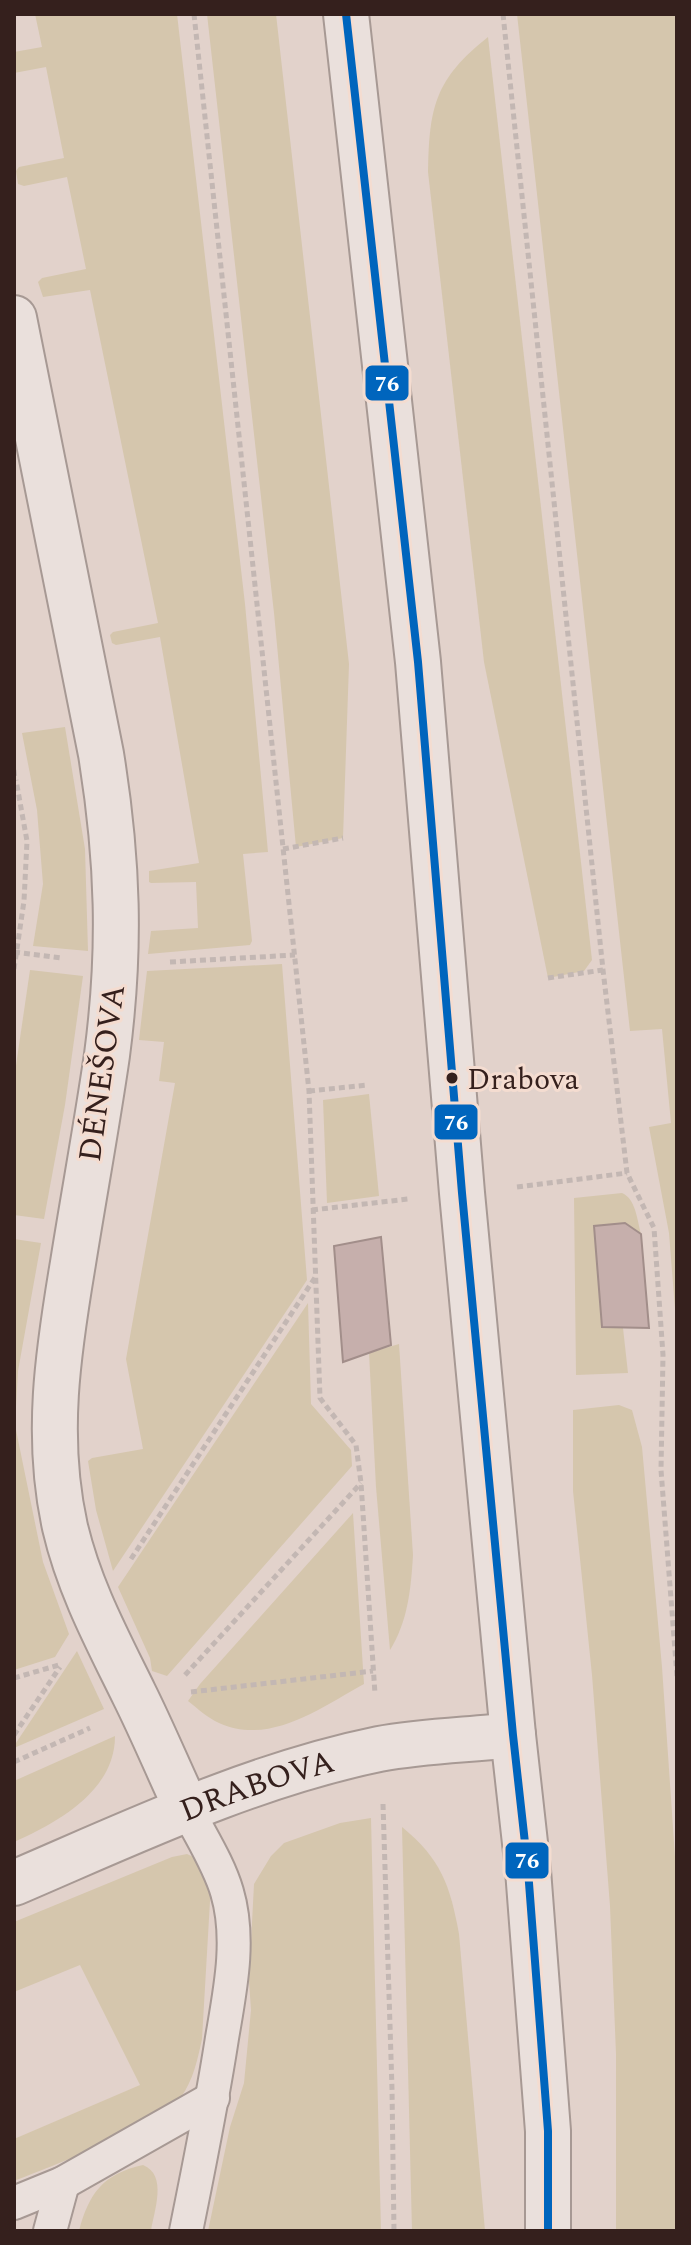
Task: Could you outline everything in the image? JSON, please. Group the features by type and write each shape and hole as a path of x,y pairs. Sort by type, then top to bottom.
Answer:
{"street":[{"path":"346,14 418,662 462,1193 528,1870 547,2116 548,2231"},
{"name":"DÉNEŠOVA","path":"14,318 101,754 112,826 117,907 116,977 107,1054 58,1354 53,1406 65,1525 83,1590 94,1615 155,1698 187,1809"},
{"name":"DRABOVA","path":"14,1883 187,1809 276,1776 380,1749 513,1735"}],"lane":[{"path":"186,2231 213,2098 232,1977 232,1919 227,1890 187,1809"},
{"path":"14,2203 63,2183 213,2098"},
{"path":"50,2231 63,2183"}],"path":[{"path":"194,14 309,1091 320,1398 356,1445 361,1483 388,1909 394,2231"},
{"path":"503,14 627,1173 654,1228 663,1355 661,1470 677,1676"},
{"path":"14,770 27,841 24,901 14,969"},
{"path":"283,849 343,838"},
{"path":"15,952 36,955"},
{"path":"248,958 295,955"},
{"path":"548,978 603,970"},
{"path":"309,1091 368,1085"},
{"path":"94,1615 317,1275"},
{"path":"155,1698 361,1483"},
{"path":"14,1678 62,1664 14,1735"},
{"path":"14,1762 155,1698 373,1671"}],"shaded area":[{"path":"35,14 177,14 245,604 268,852 243,854 250,945 148,954 151,931 198,928 196,882 151,883 149,871 199,863 160,637 116,645 112,643 110,635 158,623 90,290 43,297 38,282 42,278 86,269 67,177 24,186 18,184 16,171 19,167 64,158 46,67 14,73 14,52 42,47"},
{"path":"207,14 276,14 349,664 343,838 296,847 274,613"},
{"path":"517,14 677,14 677,1334 669,1233 649,1127 671,1123 662,1029 630,1031"},
{"path":"488,37 592,960 584,971 548,978 484,662 428,172 430,129 438,96 456,67"},
{"path":"65,727 85,849 88,951 33,946 43,884 37,810 22,733"},
{"path":"282,964 307,1280 113,1571 96,1510 88,1461 143,1449 126,1359 175,1083 159,1081 164,1042 139,1040 147,971"},
{"path":"30,970 83,976 65,1105 44,1219 14,1215 14,1079"},
{"path":"369,1094 379,1196 327,1203 323,1100"},
{"path":"622,1193 633,1205 641,1234 625,1223 602,1327 623,1328 628,1373 576,1375 574,1198"},
{"path":"14,1239 41,1243 18,1371 15,1425 43,1562 69,1634 55,1657 14,1670"},
{"path":"308,1303 311,1404 351,1450 352,1466 167,1676 152,1671 150,1658 118,1587"},
{"path":"399,1344 413,1555 405,1616 390,1650 376,1487 369,1353"},
{"path":"619,1405 632,1410 642,1447 662,1667 677,1886 677,2231 616,2231 616,2054 610,1906 592,1675 573,1491 573,1410"},
{"path":"353,1513 364,1684 294,1721 257,1730 238,1729 219,1723 188,1701 200,1684"},
{"path":"77,1651 104,1709 14,1748 14,1746"},
{"path":"115,1736 112,1756 95,1788 65,1814 14,1842 14,1781"},
{"path":"371,1818 381,2231 208,2231 230,2127 244,2083 251,2010 249,1981 254,1884 271,1856 284,1843 340,1823"},
{"path":"402,1827 435,1862 456,1917 485,2231 412,2231"},
{"path":"187,1854 202,1861 211,1884 202,2039 185,2091 169,2108 151,2120 14,2181 14,2139 140,2085 80,1965 14,1992 14,1922 172,1857"},
{"path":"143,2165 151,2170 157,2185 151,2231 79,2231 88,2206 100,2187 118,2174"}],"building":[{"path":"625,1223 641,1234 649,1328 602,1327 594,1226"},
{"path":"381,1237 391,1345 343,1362 334,1246"}],"transit line":[{"name":"76","path":"346,14 418,662 462,1193 528,1870 548,2131 548,2231"}],"place":[{"name":"Drabova","path":"452,1078"}]}
